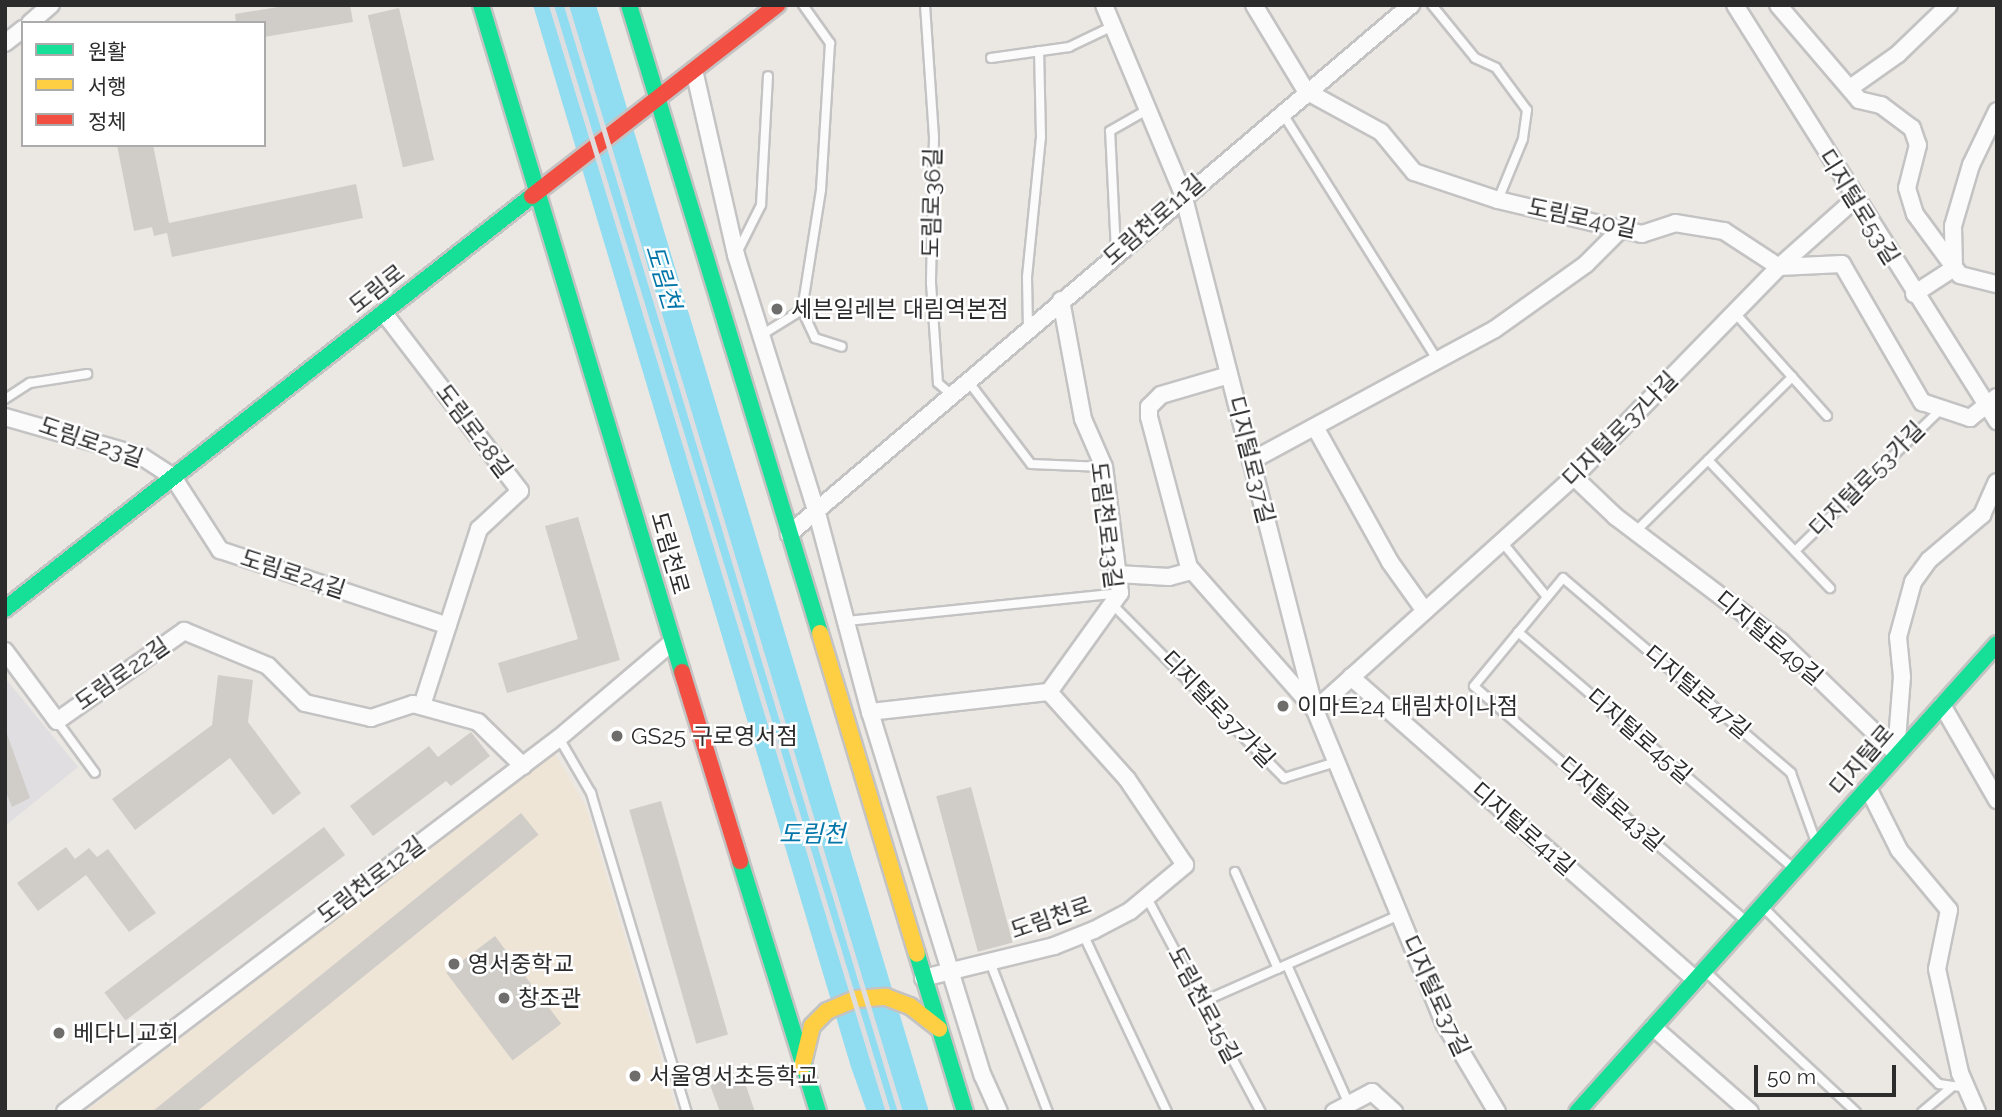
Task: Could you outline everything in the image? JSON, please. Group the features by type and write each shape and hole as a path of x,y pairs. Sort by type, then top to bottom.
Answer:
{"main road":[{"name":"도림천로","path":"481,5 541,190 672,642 802,1071 818,1112"},
{"path":"629,5 965,1112"},
{"name":"도림로","path":"5,609 777,5"},
{"name":"디지털로","path":"1577,1112 1868,788 1896,752 1997,644"},
{"path":"802,1071 803,1046 827,1011 855,999 886,998 926,1018 939,1029"}],"street":[{"path":"32,21 51,5"},
{"name":"디지털로37길","path":"1104,5 1183,194 1315,710 1444,1023 1497,1112"},
{"path":"1254,5 1306,91"},
{"name":"도림천로11길","path":"789,534 817,513 1183,194 1411,5"},
{"name":"디지털로53길","path":"1735,5 1914,294 1992,401 1997,421"},
{"path":"1778,5 1859,100 1881,105 1912,128 1918,145 1907,188 1916,214 1960,275 1997,284"},
{"path":"1850,88 1898,54 1950,5"},
{"path":"5,43 21,31"},
{"path":"694,70 736,256 763,334 817,513 870,712 953,971 983,1076 999,1112"},
{"name":"도림로40길","path":"1306,91 1381,132 1414,172 1498,200 1642,234 1675,223 1724,231 1779,267"},
{"path":"1954,268 1953,226 1971,165 1997,111"},
{"name":"디지털로37나길","path":"1315,710 1574,477 1779,267 1854,200"},
{"path":"1251,461 1438,362 1586,264 1621,229"},
{"name":"디지털로53가길","path":"1779,267 1842,264 1922,402 1970,418 1992,401"},
{"path":"1914,294 1954,268"},
{"name":"도림천로13길","path":"1049,692 1116,598 1117,574 1104,467 1083,419 1061,300"},
{"name":"도림로28길","path":"384,313 520,491 479,529 422,706"},
{"path":"1229,375 1161,395 1149,407 1192,572 1315,710"},
{"name":"도림로23길","path":"5,416 141,456 173,477"},
{"path":"1315,428 1390,562 1425,611"},
{"name":"도림로24길","path":"173,477 220,550 448,626"},
{"name":"디지털로49길","path":"1574,477 1635,531 1780,641 1896,752"},
{"path":"1896,752 1898,638 1913,582 1929,560 1982,515 1997,482"},
{"path":"1117,574 1169,576 1192,572"},
{"name":"도림로22길","path":"5,651 57,720 184,631 268,666 305,703 371,718 413,704 478,722 523,766"},
{"name":"도림천로12길","path":"65,1112 523,766 672,642"},
{"name":"디지털로41길","path":"1351,677 1700,975"},
{"path":"870,712 1049,692 1127,779 1185,865 1147,898"},
{"path":"1942,705 1997,800"},
{"path":"1868,788 1899,850 1949,910 1937,969 1959,1088 1977,1112"},
{"name":"도림천로","path":"923,978 990,962 1083,934 1147,898"},
{"path":"1653,1027 1750,1112"},
{"path":"1334,1112 1372,1093 1394,1112"}],"lane":[{"path":"803,5 830,43 821,190 802,310 815,338 842,347"},
{"name":"도림로36길","path":"925,5 934,137 931,284 938,383 952,395"},
{"name":"도림로40길","path":"1432,5 1475,58 1496,68 1527,110 1523,139 1498,200"},
{"path":"991,58 1069,47 1112,26"},
{"path":"1028,329 1027,278 1037,216 1041,137 1039,51"},
{"path":"736,256 761,205 768,76"},
{"path":"1116,252 1110,131 1147,110"},
{"path":"1281,111 1438,362"},
{"path":"763,334 802,310"},
{"path":"1735,313 1827,416"},
{"path":"5,399 30,383 87,374"},
{"path":"1635,531 1793,377"},
{"path":"968,381 1031,464 1104,467"},
{"name":"디지털로53가길","path":"1795,551 1941,409"},
{"name":"디지털로53가길","path":"1708,460 1830,587"},
{"path":"1502,542 1547,597 1518,632"},
{"name":"디지털로47길","path":"1547,597 1563,578 1791,773 1817,845"},
{"path":"846,621 1116,598"},
{"name":"디지털로37가길","path":"1116,598 1284,778 1336,762"},
{"name":"디지털로43길","path":"1518,632 1474,686 1747,922"},
{"name":"디지털로45길","path":"1518,632 1795,870"},
{"path":"57,720 95,773"},
{"path":"559,738 592,793 687,1112"},
{"path":"1235,872 1278,969"},
{"name":"도림천로15길","path":"1147,898 1261,1112"},
{"path":"1761,906 1939,1084 1959,1088"},
{"name":"디지털로37길","path":"1202,1002 1399,915"},
{"path":"1083,934 1167,1112"},
{"path":"990,962 1048,1112"},
{"path":"1287,965 1349,1104"},
{"path":"1700,975 1856,1112"},
{"path":"1922,1112 1959,1088"}],"shaded area":[{"path":"5,678 78,767 5,826"},
{"name":"영서중학교","path":"554,752 586,807 677,1112 85,1112"}],"water":[{"name":"도림천","path":"533,5 596,5 929,1112 867,1112 851,1067"}],"building":[{"path":"290,5 350,5 353,22 266,37 266,21 236,21 235,14"},
{"path":"399,8 434,160 403,167 368,15"},
{"path":"117,147 153,147 169,223 356,184 363,218 172,257 167,233 154,236 152,227 134,231"},
{"path":"578,517 620,660 507,693 498,663 578,639 545,526"},
{"path":"218,675 253,680 248,722 301,793 273,815 230,758 135,830 112,799 212,725"},
{"path":"471,732 490,756 451,786 446,781 373,836 350,806 429,746 438,757"},
{"path":"7,734 30,798 12,807 5,790"},
{"path":"971,787 1013,943 978,952 936,796"},
{"path":"661,801 728,1035 696,1044 629,810"},
{"path":"521,813 539,835 196,1112 152,1112"},
{"path":"324,827 345,855 125,1020 104,992"},
{"path":"66,847 75,859 89,848 97,857 108,849 156,913 129,932 86,875 38,911 17,883"},
{"name":"창조관","path":"495,936 561,1024 512,1061 446,973"},
{"path":"742,1074 755,1112 720,1112 710,1085"}],"railway":[{"path":"551,5 888,1112"},
{"path":"566,5 900,1112"}],"traffic: fast":[{"path":"481,5 682,672"},
{"path":"629,5 820,633"},
{"path":"5,609 532,196"},
{"path":"1577,1112 1997,644"},
{"path":"740,861 818,1112"},
{"path":"917,954 965,1112"}],"traffic: slow":[{"path":"820,633 917,954"},
{"path":"802,1067 812,1026 827,1011 855,999 886,997 910,1006 939,1029"}],"traffic: jam":[{"path":"532,196 777,5"},
{"path":"682,672 740,861"}],"place":[{"name":"세븐일레븐 대림역본점","path":"777,309"},
{"name":"이마트24 대림차이나점","path":"1283,706"},
{"name":"GS25 구로영서점","path":"617,736"},
{"name":"영서중학교","path":"454,964"},
{"name":"창조관","path":"504,998"},
{"name":"베다니교회","path":"59,1033"},
{"name":"서울영서초등학교","path":"635,1076"}]}
